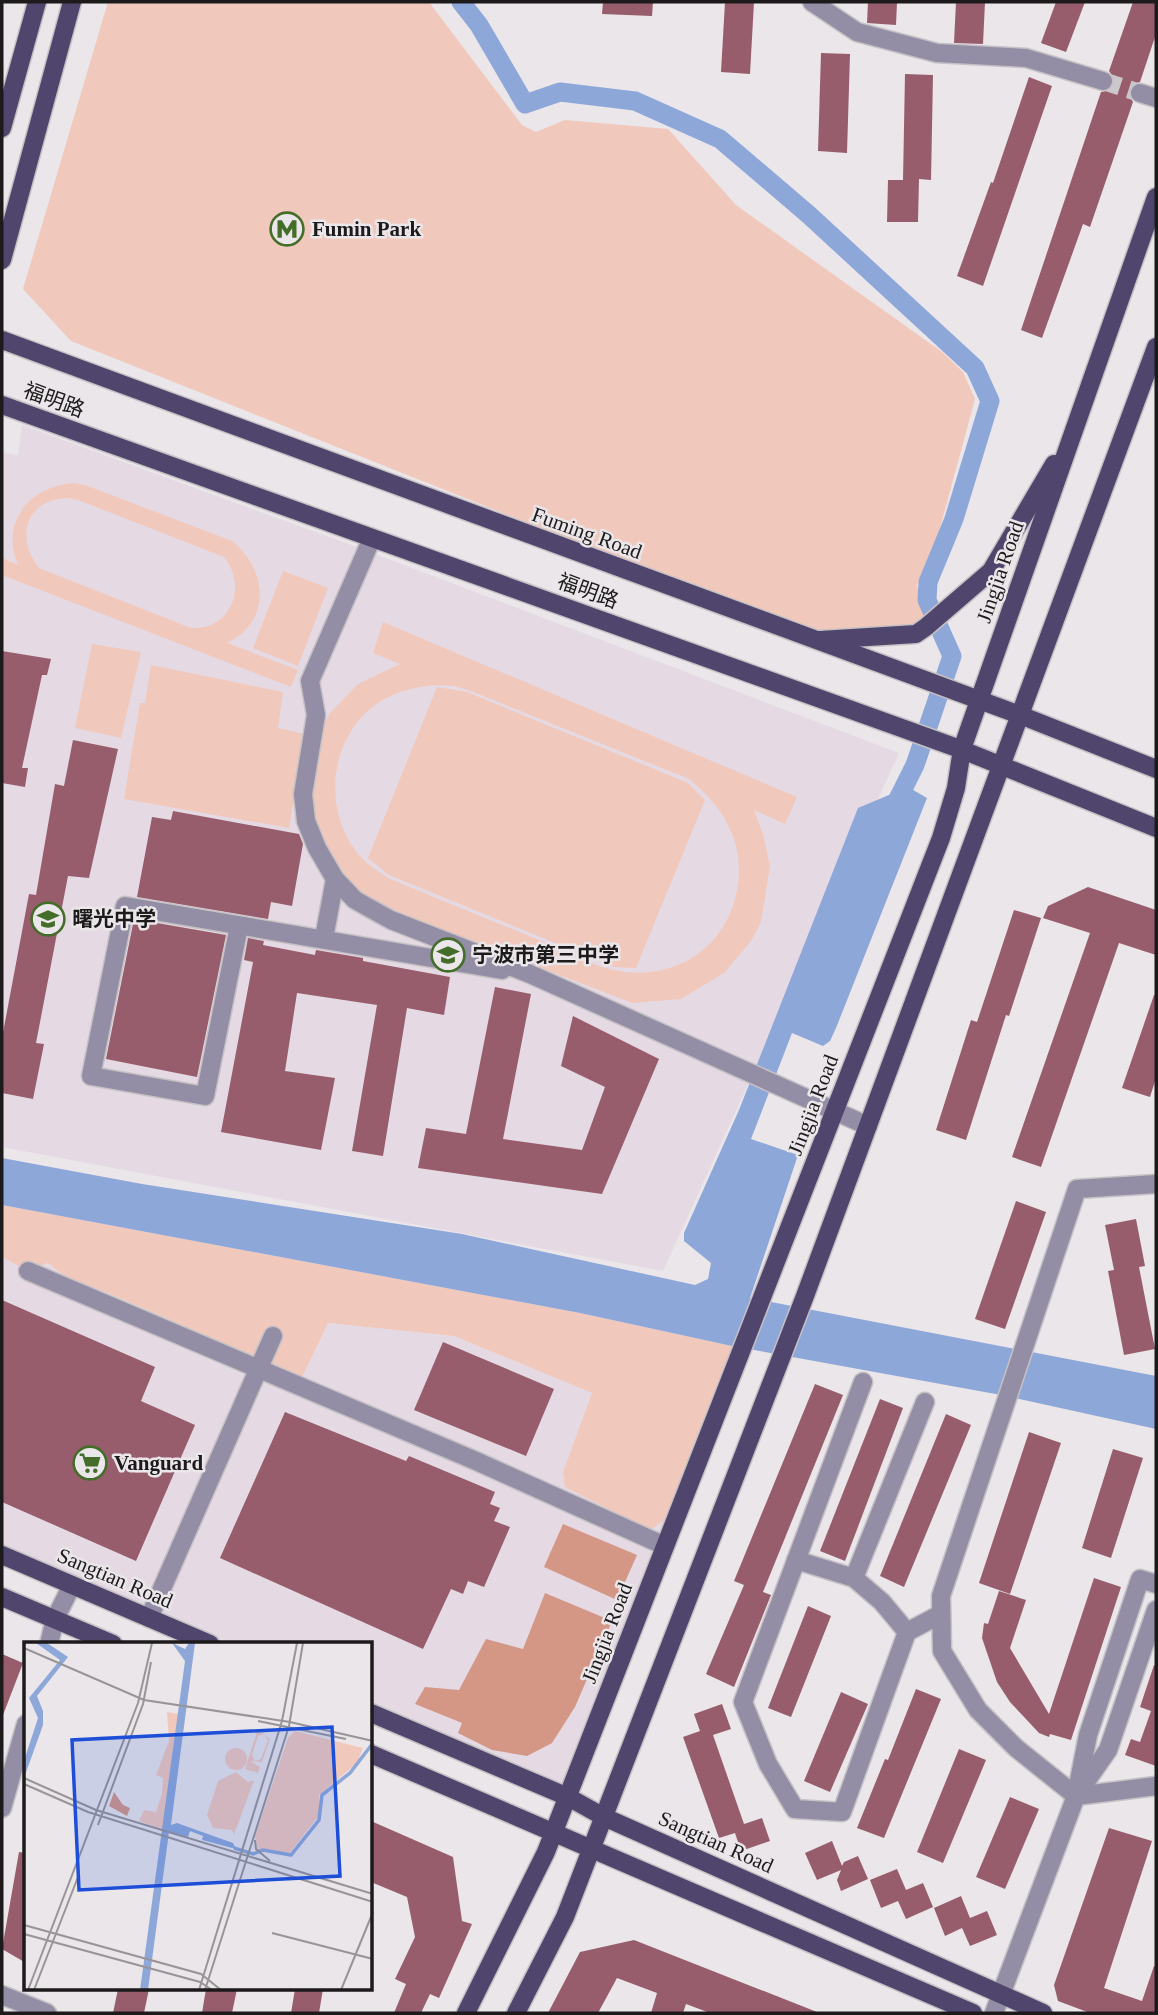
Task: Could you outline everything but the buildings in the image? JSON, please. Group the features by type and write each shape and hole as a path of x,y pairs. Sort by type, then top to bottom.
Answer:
{"main road":[{"path":"2,128 37,2"},
{"path":"2,260 72,2"},
{"name":"Jingjia Road","path":"466,2013 546,1852 942,838 956,788 961,749 1156,197"},
{"name":"Fuming Road","path":"2,340 1020,715 1156,769"},
{"path":"516,2013 565,1917 805,1296 1156,347"},
{"name":"福明路","path":"2,405 961,749 1156,828"},
{"path":"814,641 916,634 926,627 991,570 1075,428"},
{"name":"Sangtian Road","path":"2,1555 205,1642"},
{"path":"2,1597 108,1642"},
{"name":"Sangtian Road","path":"373,1714 568,1797 604,1817 1043,2013"},
{"path":"373,1755 973,2013"}],"street":[{"path":"812,2 857,32 937,53 1026,58 1103,82"},
{"path":"372,538 310,681 316,715 303,794 306,821 317,848 335,879 355,900 391,920 530,974 868,1126"},
{"path":"324,939 335,879"},
{"path":"239,926 205,1096 92,1076 125,906 480,968 530,974"},
{"path":"380,949 391,920"},
{"path":"1156,1184 1077,1189 941,1596 942,1651 978,1710 1016,1748 1076,1796 1156,1786"},
{"path":"28,1271 476,1461 666,1546"},
{"path":"149,1618 272,1336"},
{"path":"863,1382 743,1702 768,1764 795,1809 842,1812 907,1632 941,1614"},
{"path":"854,1578 925,1402"},
{"path":"796,1560 854,1578 882,1602 907,1632"},
{"path":"994,2013 1076,1796 1088,1735 1140,1579 1156,1584"},
{"path":"49,1642 55,1619 72,1585"},
{"path":"1076,1796 1108,1750 1156,1610"},
{"path":"2,1808 24,1731"},
{"path":"2,1995 47,2013"}],"shaded area":[{"path":"108,2 429,2 522,125 536,132 565,120 668,129 736,205 942,352 963,372 975,399 934,550 917,585 926,623 915,630 814,637 71,341 23,289"},
{"name":"宁波市第三中学","path":"22,425 357,547 899,753 663,1271 2,1147 2,453 18,455"},
{"path":"74,483 85,485 232,541 253,566 260,595 252,622 227,643 298,670 291,687 2,575 2,558 18,565 13,549 13,534 23,509 44,491","holes":["53,500 78,500 224,557 235,581 232,604 225,614 205,627 191,628 39,568 27,545 28,522 33,513"]},
{"path":"283,571 328,588 298,666 253,648"},
{"path":"383,622 797,797 785,824 754,810 770,866 761,922 751,941 724,973 681,999 632,1003 376,904 348,881 331,861 310,812 310,793 319,735 330,713 358,684 400,664 373,653","holes":["432,685 454,686 689,779 701,789 721,812 728,825 738,853 739,868 733,905 725,923 701,952 666,969 625,972 605,968 388,878 365,861 349,840 340,819 336,797 336,775 341,753 350,733 363,715 393,695"]},
{"path":"92,644 141,652 121,738 75,728"},
{"path":"151,665 283,692 278,728 305,734 289,828 124,799 140,703 145,703"},
{"path":"437,687 467,692 688,783 705,800 636,968 614,967 389,875 368,858"},
{"path":"2,1205 580,1313 732,1346 733,1356 671,1515 650,1530 565,1487 563,1472 592,1393 454,1336 328,1323 302,1377 106,1292 68,1279 48,1263 28,1271 2,1257"},
{"path":"2,1257 28,1271 48,1263 68,1279 106,1292 301,1377 328,1323 454,1336 592,1393 563,1472 671,1515 560,1787 373,1706 373,1642 225,1642 2,1545"},
{"path":"563,1524 637,1555 617,1600 544,1567"},
{"path":"545,1593 612,1621 575,1707 552,1743 527,1756 492,1750 458,1733 462,1723 415,1704 425,1687 459,1690 486,1639 523,1649"}],"water":[{"path":"908,787 927,798 836,1028 830,1041 823,1046 792,1033 751,1139 798,1155 750,1298 1156,1376 1156,1429 1001,1395 732,1346 580,1313 2,1205 2,1158 142,1184 462,1234 695,1285 708,1279 711,1263 684,1241 684,1233 739,1110 858,808"}],"waterway":[{"path":"461,2 479,25 525,104 560,92 635,101 720,139 809,215 975,368 990,401 954,519 928,582 927,600 952,656 915,765 892,811"}],"tunnel":[{"path":"1103,81 1140,93"}],"place":[{"name":"Fumin Park","path":"287,229"},
{"name":"曙光中学","path":"48,919"},
{"name":"宁波市第三中学","path":"448,955"},
{"name":"Vanguard","path":"90,1463"}]}
